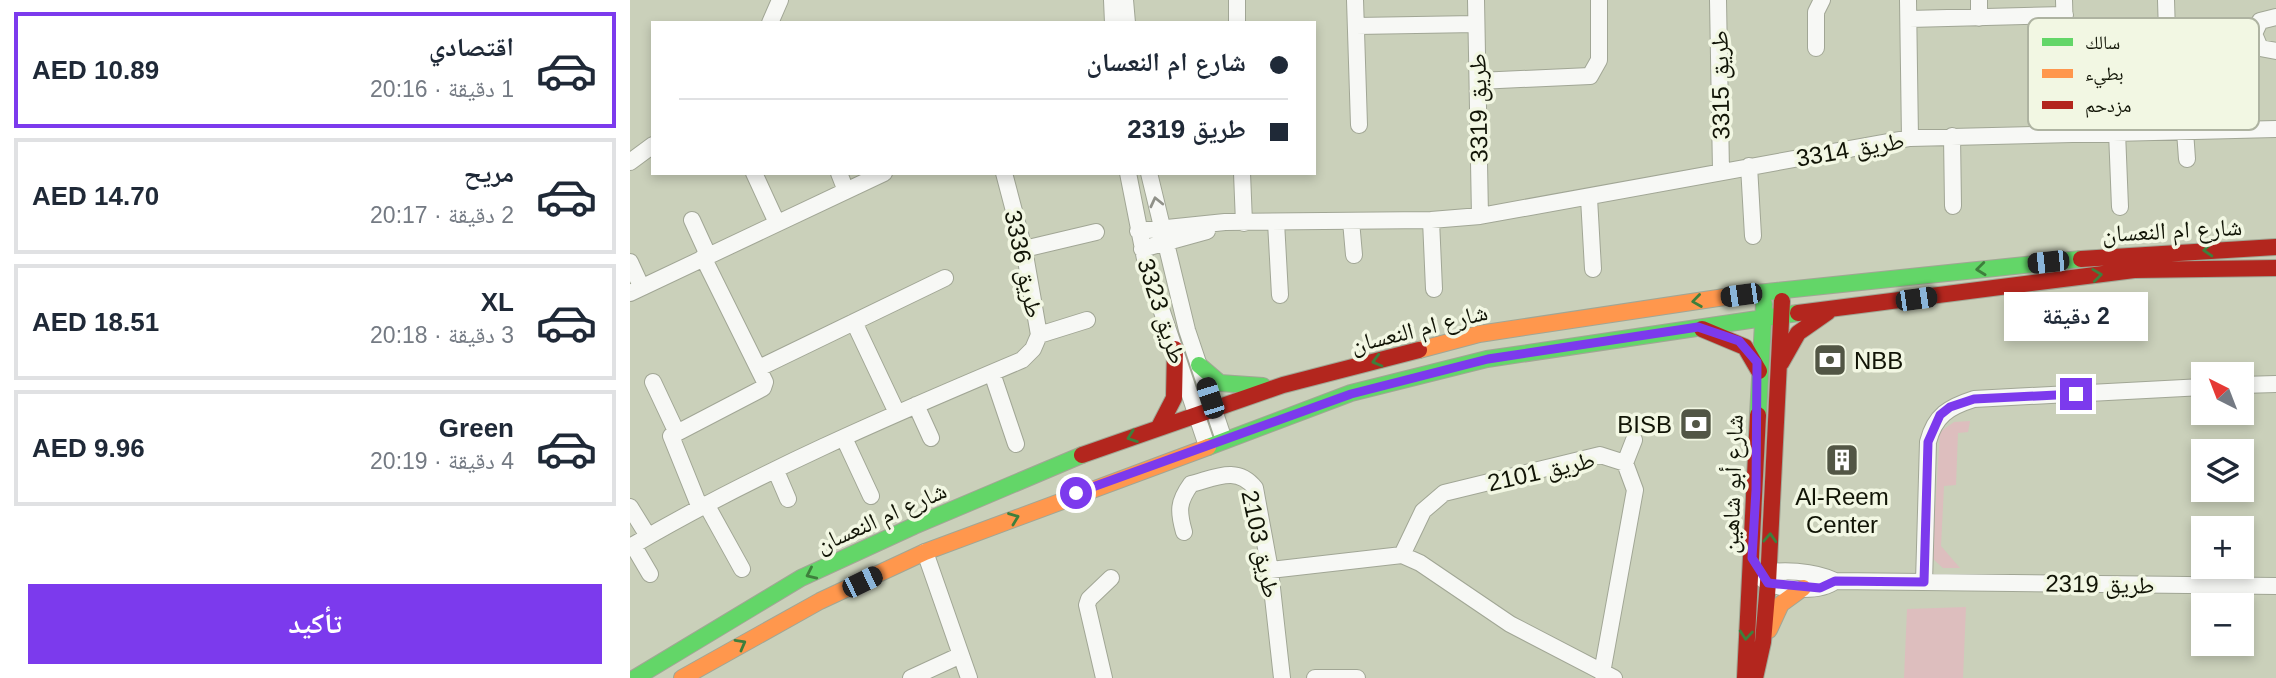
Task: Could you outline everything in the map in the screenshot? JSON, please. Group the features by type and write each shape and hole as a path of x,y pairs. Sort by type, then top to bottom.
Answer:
{"main road":[{"name":"شارع ام النعسان","path":"635,678 801,579 914,526 1058,464 1283,385 1479,334 1765,291 2128,254 2276,247"},
{"name":"شارع ام النعسان","path":"682,678 820,601 925,552 1205,439 1224,440 1351,394 1488,359 1764,317 2134,270 2276,268"},
{"name":"شارع أبو شاهين","path":"1755,678 1763,642 1783,290"},
{"name":"شارع أبو شاهين","path":"1745,678 1765,291"},
{"path":"1778,372 1798,333 1835,309"},
{"path":"1698,327 1746,346 1757,362 1759,371"},
{"path":"1159,427 1174,398 1175,349"},
{"path":"1199,365 1212,378 1229,385 1283,385"},
{"path":"1107,466 1205,439 1205,412"},
{"path":"954,541 972,524 993,511 1061,484"},
{"path":"1763,642 1781,604 1803,588"}],"street":[{"path":"771,21 780,0"},
{"path":"1112,0 1114,21"},
{"path":"1125,0 1127,21"},
{"path":"1237,0 1237,21"},
{"path":"1355,0 1359,125"},
{"name":"طريق 3319","path":"1476,0 1480,216"},
{"path":"1478,81 1590,76 1599,60 1599,0"},
{"name":"طريق 3315","path":"1718,0 1721,171"},
{"path":"1816,48 1816,12 1822,0"},
{"path":"1908,0 1910,138"},
{"path":"1979,0 1979,18"},
{"path":"2166,0 2168,18"},
{"path":"1909,19 1979,18 2064,8"},
{"path":"2259,23 2276,17"},
{"path":"1356,26 1476,24"},
{"path":"2259,46 2276,51"},
{"name":"طريق 3314","path":"1138,231 1244,223 1431,220 1480,216 1910,138 2226,130"},
{"path":"2177,131 2187,159"},
{"path":"2117,132 2120,207"},
{"path":"1952,136 1953,205"},
{"path":"630,162 651,146"},
{"path":"1749,166 1753,236"},
{"path":"755,175 777,223"},
{"path":"840,175 846,191"},
{"path":"630,262 636,289 880,175"},
{"name":"طريق 3336","path":"650,574 631,546 703,506 844,438 1022,360 1033,349 1040,335 1024,249 1005,175"},
{"name":"طريق 3323","path":"1128,175 1142,250 1175,349 1205,412 1224,440"},
{"name":"طريق 3323","path":"1149,175 1165,245 1199,365 1205,412"},
{"path":"1242,175 1244,223"},
{"path":"1589,198 1593,269"},
{"path":"692,220 765,382 763,388 676,431 671,440 703,506 742,569"},
{"path":"1431,220 1434,289"},
{"path":"1351,221 1354,255"},
{"path":"1276,222 1280,295"},
{"name":"طريق 3314","path":"1142,250 1244,223"},
{"path":"1024,249 1096,232"},
{"path":"759,368 945,278"},
{"path":"1040,335 1087,320"},
{"path":"854,322 897,413"},
{"path":"992,373 1016,444"},
{"path":"653,382 676,431"},
{"path":"2254,385 2276,384"},
{"path":"1924,582 1928,442 1932,428 1950,407 1974,399 2191,388"},
{"path":"916,405 931,438"},
{"path":"844,438 871,496"},
{"path":"1625,463 1634,440"},
{"name":"طريق 2101","path":"1600,455 1625,463 1635,490 1608,676 1510,624 1420,563 1402,555 1423,511 1444,494 1600,455"},
{"path":"776,471 788,499"},
{"name":"طريق 2103","path":"1184,532 1178,512 1181,498 1191,484 1235,473 1246,477 1255,488 1270,570 1282,678"},
{"path":"630,507 648,536"},
{"path":"925,552 969,678"},
{"path":"1270,570 1402,555"},
{"path":"1750,590 1765,577 1752,558"},
{"name":"طريق 2319","path":"1765,577 1819,575 1835,581 2276,586"},
{"name":"طريق 2319","path":"1765,577 1803,588 1820,588 1835,581"},
{"path":"1104,678 1087,605 1089,599 1111,578"},
{"path":"911,678 961,655"},
{"path":"1315,678 1357,678"}],"shaded area":[{"path":"1970,421 1968,432 1958,433 1956,485 1944,486 1941,546 1960,568 1943,568 1932,558 1940,432 1954,422"},
{"path":"1966,607 1963,678 1904,678 1907,609"}],"traffic: fast":[{"path":"1738,295 2081,259"},
{"path":"1758,415 1764,304"},
{"path":"1208,447 1351,393 1487,359 1798,313"},
{"path":"1199,365 1220,383 1263,386"},
{"path":"635,678 801,578 914,526 1082,455"}],"traffic: slow":[{"path":"1419,350 1479,334 1738,295"},
{"path":"682,678 820,601 925,552 1208,447"},
{"path":"1769,630 1781,604 1803,588"}],"traffic: jam":[{"path":"2081,259 2276,247"},
{"path":"1798,313 2134,270 2276,268"},
{"path":"1755,678 1763,642 1768,583 1782,301"},
{"path":"1781,363 1798,333 1828,312"},
{"path":"1702,329 1745,347 1759,371"},
{"path":"1159,427 1174,398 1175,349"},
{"path":"1082,455 1283,385 1419,350"},
{"path":"1745,678 1758,415"}],"place":[{"name":"NBB","path":"1830,360"},
{"name":"BISB","path":"1696,424"},
{"name":"Al-Reem Center","path":"1842,460"}],"route":[{"path":"1076,493 1351,394 1488,359 1698,327 1739,341 1753,353 1757,362 1756,508 1752,558 1763,580 1803,588 1820,588 1835,581 1924,582 1928,442 1940,415 1950,407 1974,399 2076,394"}]}
